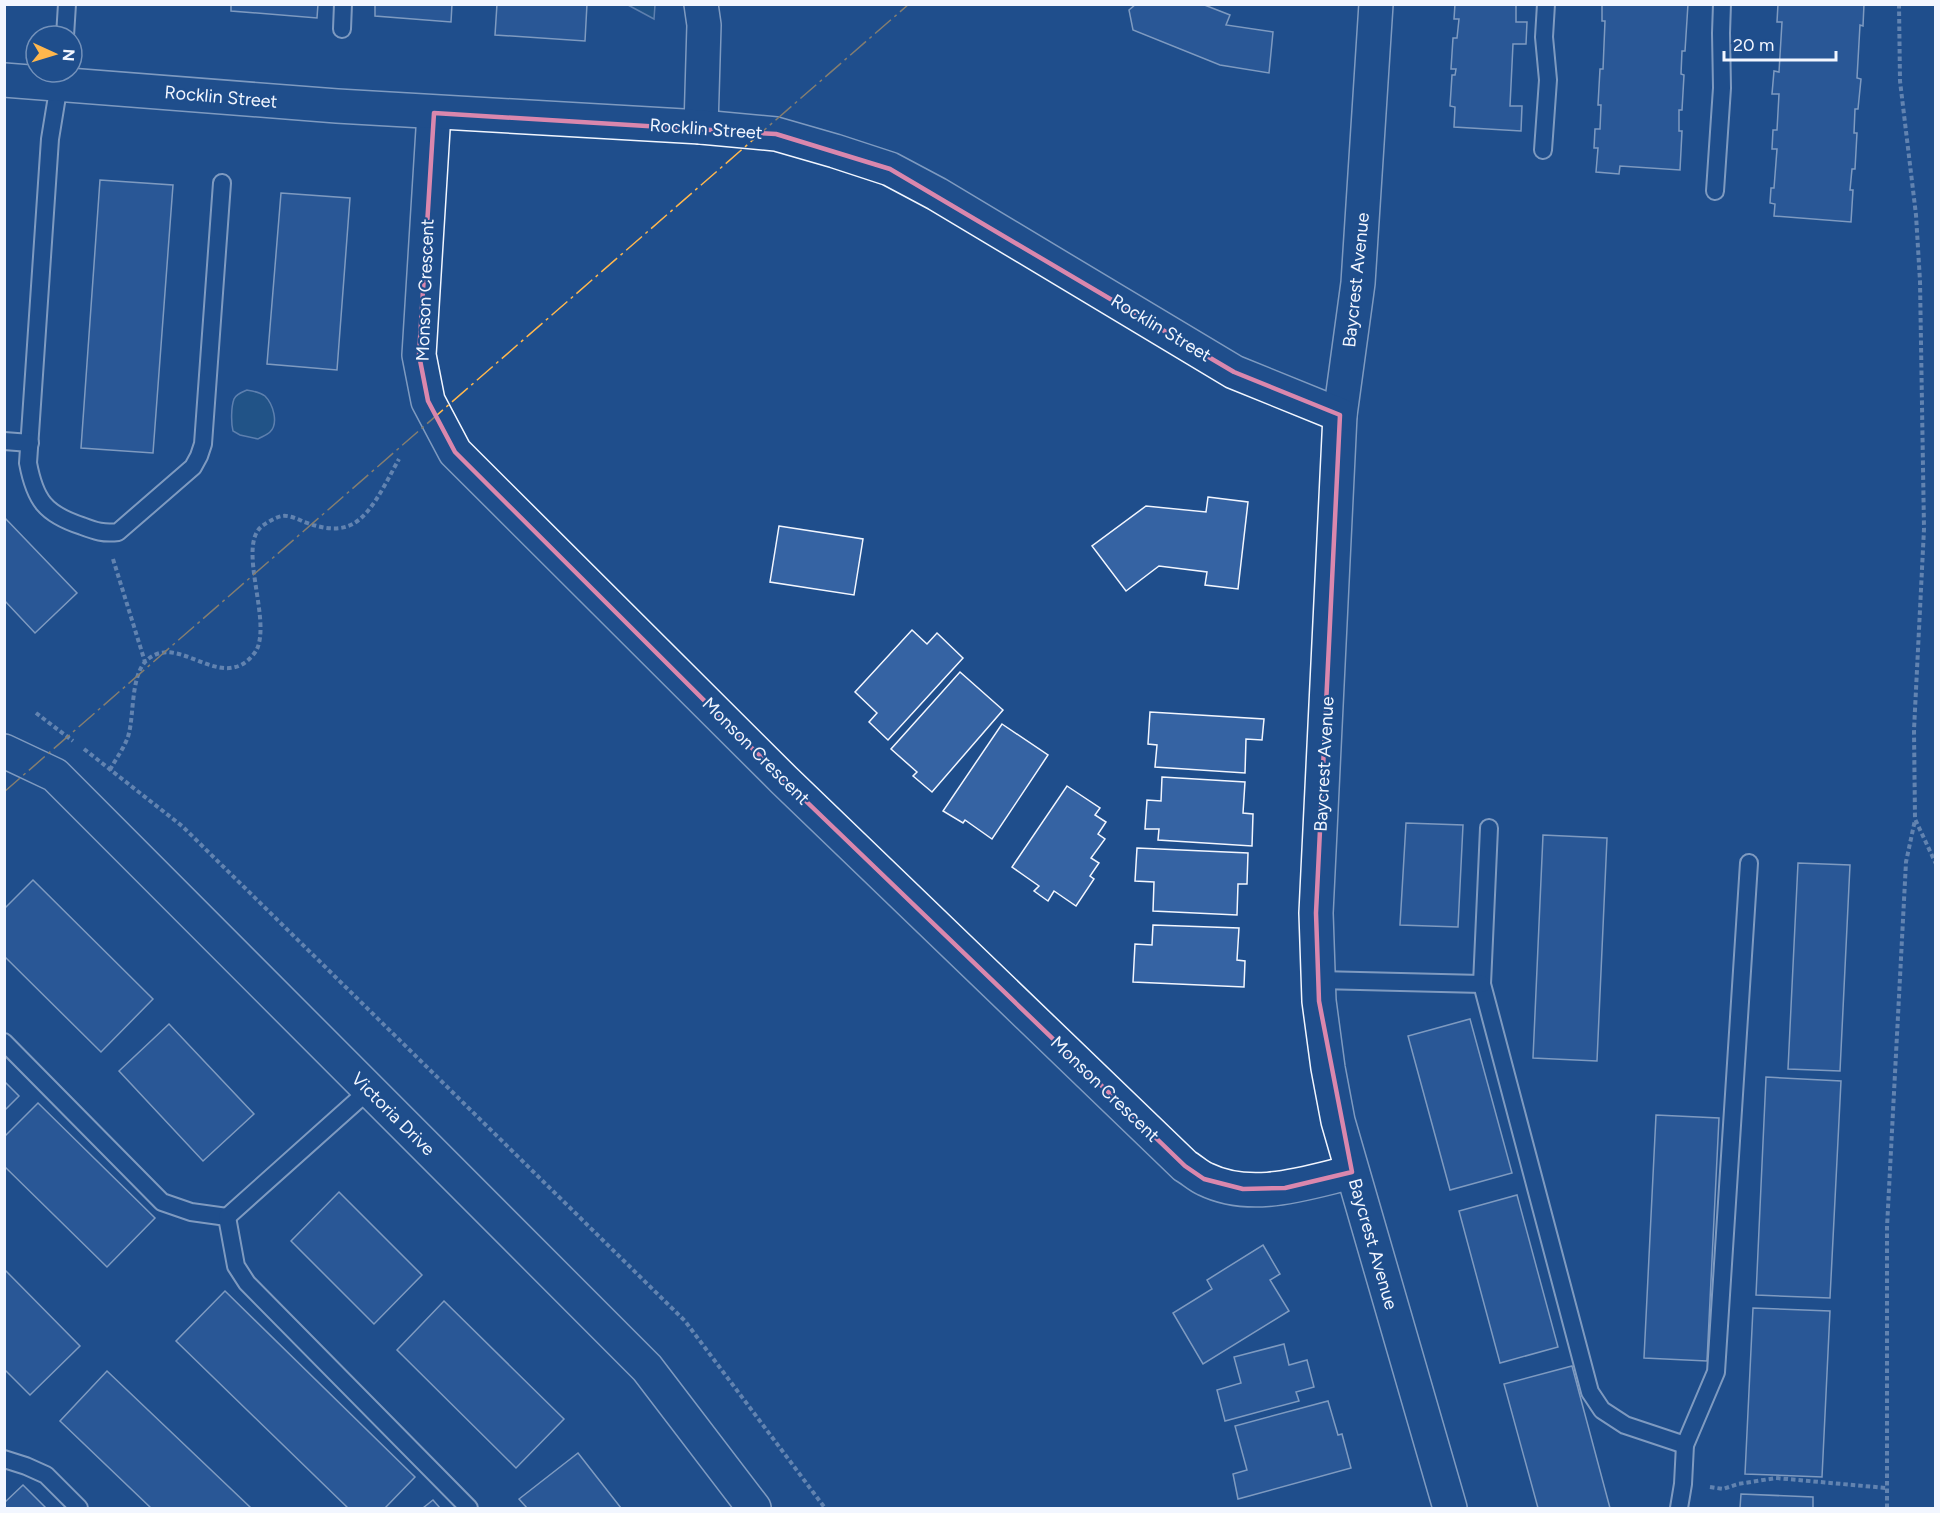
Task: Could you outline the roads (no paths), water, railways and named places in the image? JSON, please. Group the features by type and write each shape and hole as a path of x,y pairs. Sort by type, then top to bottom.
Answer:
{"street":[{"path":"701,4 704,25 701,127"},
{"name":"Baycrest Avenue","path":"1376,4 1358,283 1340,415 1316,913 1319,1001 1338,1121 1450,1509"},
{"name":"Rocklin Street","path":"4,80 24,79"},
{"name":"Rocklin Street","path":"84,80 434,113 701,127 776,134 890,169 937,194 1234,372 1340,415"},
{"name":"Monson Crescent","path":"434,113 419,355 428,401 455,452 784,780 1185,1166 1204,1179 1243,1190 1285,1188 1352,1172"},
{"name":"Victoria Drive","path":"4,751 55,776 647,1368 754,1509"}],"lane":[{"path":"66,24 67,4"},
{"path":"342,29 343,4"},
{"path":"1543,150 1548,80 1544,36 1546,4"},
{"path":"1715,190 1722,88 1722,4"},
{"path":"59,84 50,139 28,463 32,482 40,500 52,513 68,522 106,534 118,532 193,467 200,456 203,444 222,183"},
{"path":"4,441 30,443"},
{"path":"1489,828 1482,984 1590,1392 1602,1410 1625,1425 1685,1445"},
{"path":"1679,1509 1685,1445 1716,1372 1749,863"},
{"path":"1319,980 1482,984"},
{"path":"4,1042 162,1202 191,1212 227,1217 369,1090"},
{"path":"227,1217 236,1266 247,1283 469,1509"},
{"path":"4,1459 46,1475 79,1509"}]}
